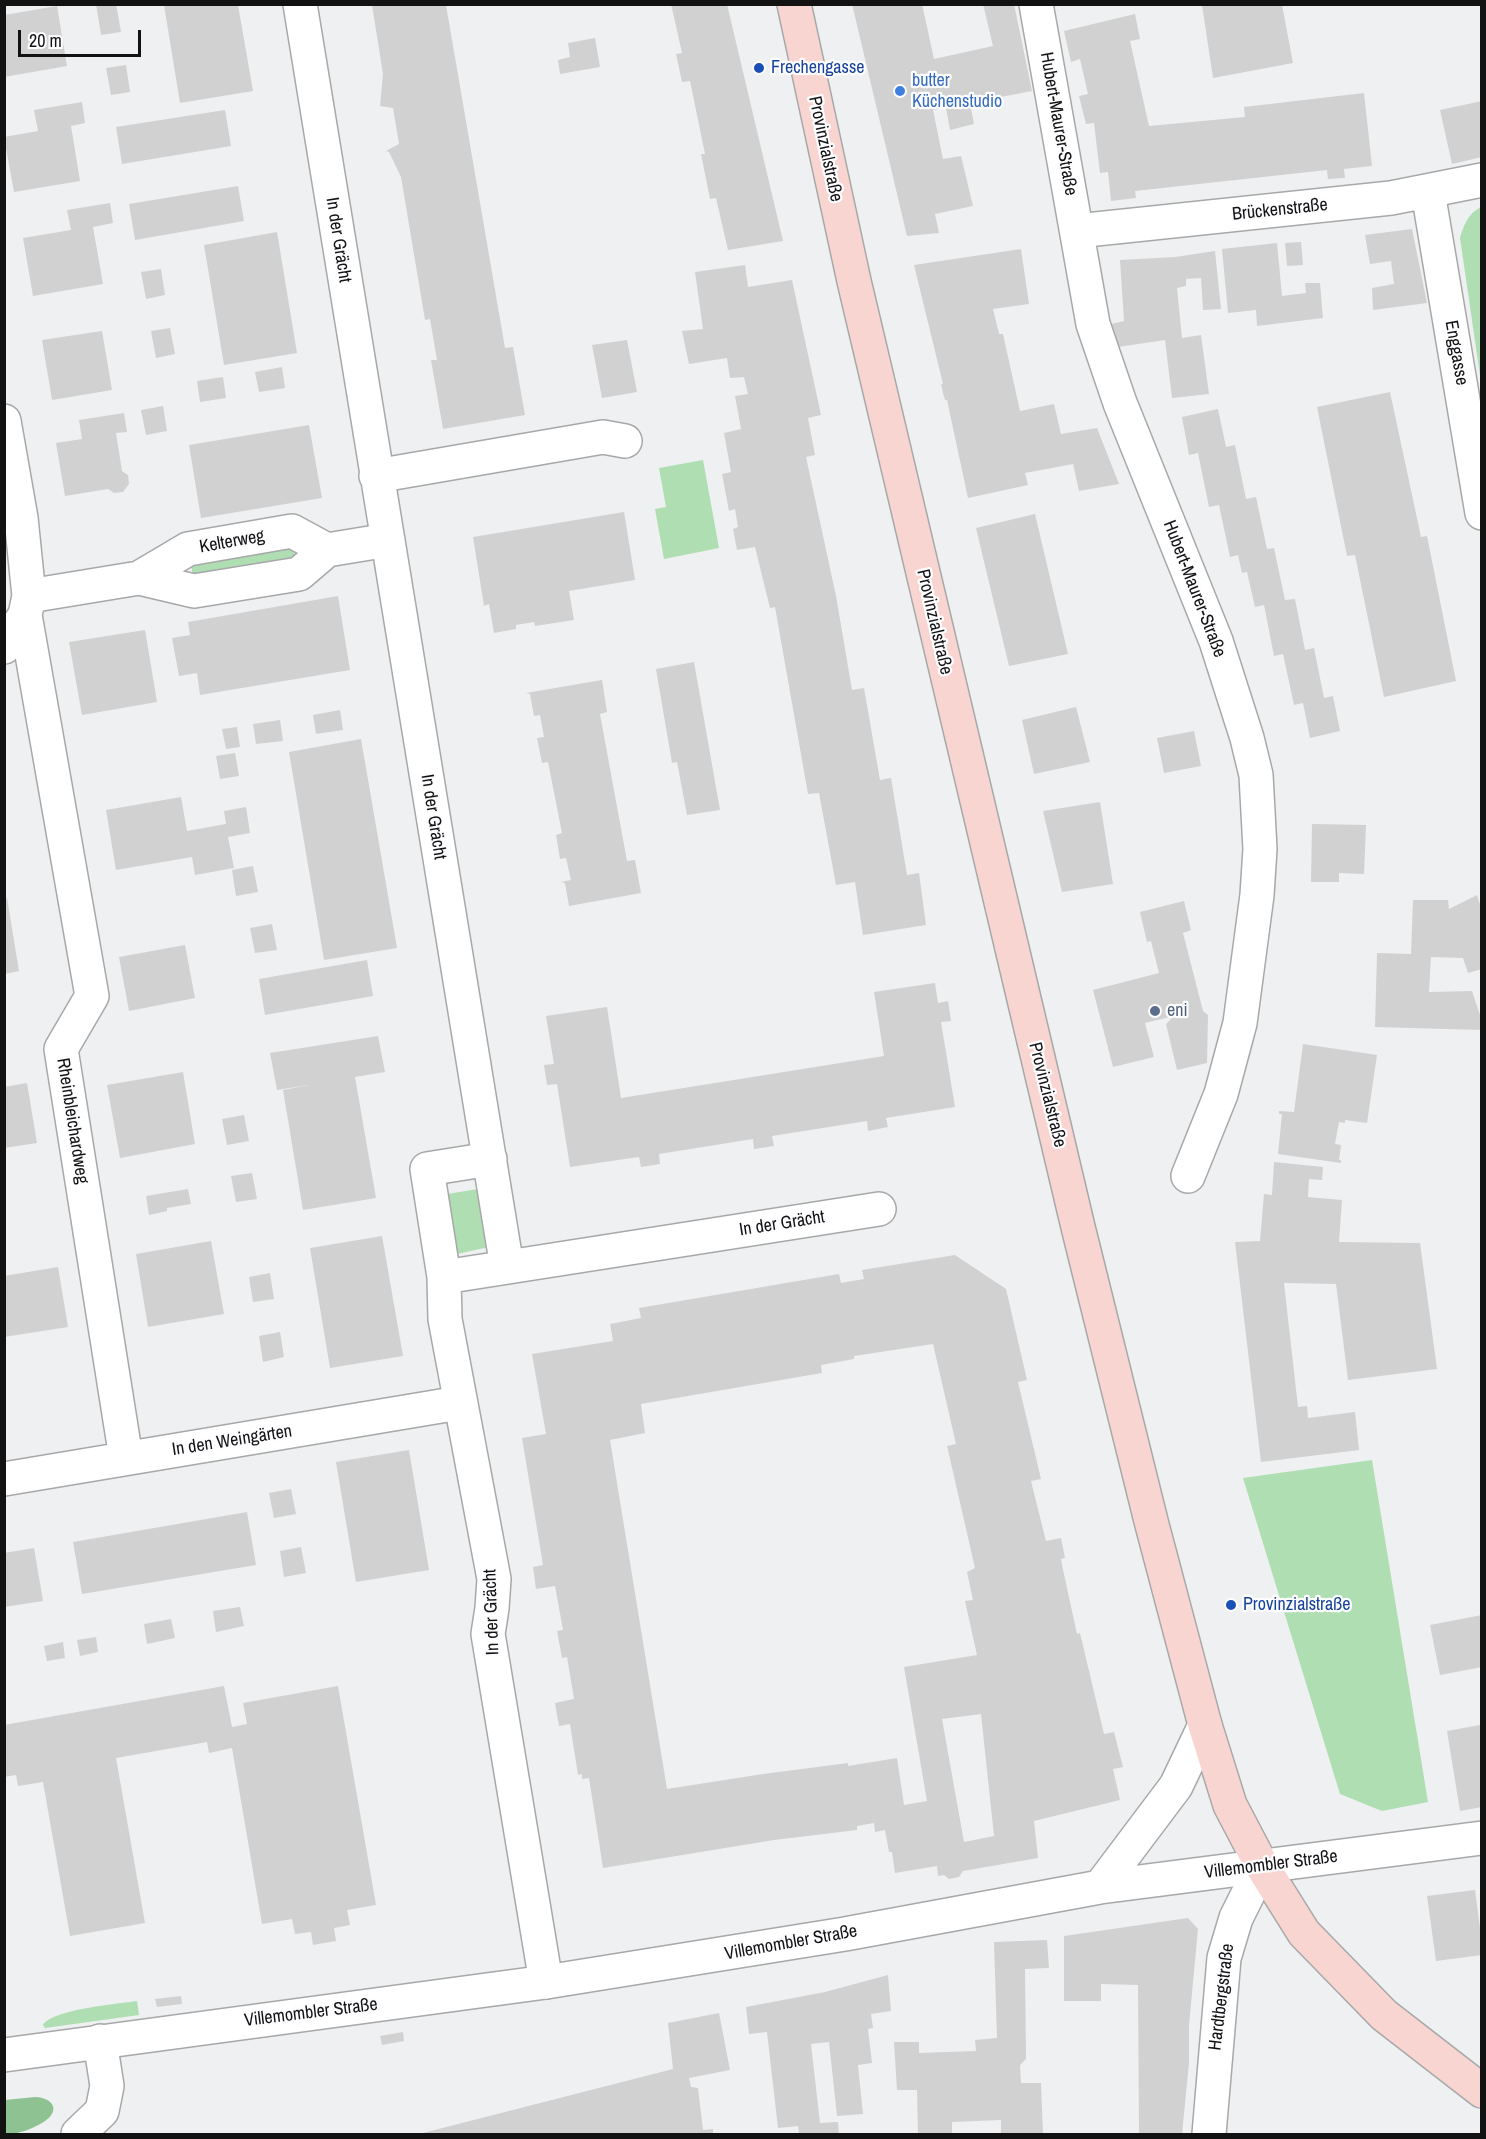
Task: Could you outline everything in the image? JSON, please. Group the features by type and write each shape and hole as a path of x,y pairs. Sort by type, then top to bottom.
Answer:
{"main road":[{"name":"Provinzialstraße","path":"794,4 854,281 1010,943 1148,1510 1205,1725 1230,1805 1262,1866 1304,1933 1383,2015 1482,2091"}],"street":[{"name":"In der Grächt","path":"300,4 507,1267"},
{"name":"Hubert-Maurer-Straße","path":"1036,4 1093,324 1120,403 1216,641 1247,738 1256,775 1260,849 1257,895 1239,1023 1221,1094 1188,1176"},
{"name":"Brückenstraße","path":"1077,231 1391,198 1482,180"},
{"name":"Enggasse","path":"1428,192 1482,513"},
{"path":"4,421 21,518 27,605 4,647"},
{"path":"376,476 603,437 625,441"},
{"name":"Kelterweg","path":"27,605 139,578 188,549 292,531 327,550 299,574 194,591 139,578"},
{"path":"327,550 388,540"},
{"name":"Rheinbleichardweg","path":"27,605 92,996 61,1049 126,1458"},
{"name":"In der Grächt","path":"490,1159 427,1169 444,1277 445,1319 459,1404 494,1579 488,1634 546,1982"},
{"name":"In der Grächt","path":"444,1277 879,1209"},
{"name":"In den Weingärten","path":"4,1479 459,1404"},
{"path":"1100,1887 1176,1786 1205,1725"},
{"name":"Villemombler Straße","path":"10,2054 546,1982 834,1936 1100,1887 1482,1838"},
{"name":"Hardtbergstraße","path":"1209,2134 1224,1958 1236,1918 1262,1866"},
{"path":"78,2134 102,2112 107,2085 100,2041"}],"green space":[{"path":"1481,207 1481,382 1460,238 1467,220"},
{"path":"703,460 719,548 664,559 655,509 666,507 659,468"},
{"path":"293,546 296,560 193,578 191,564"},
{"path":"478,1189 489,1247 457,1254 447,1194"},
{"path":"1372,1460 1428,1802 1382,1811 1340,1794 1243,1478"},
{"path":"137,2001 139,2015 45,2028 43,2025 49,2019 72,2011"},
{"path":"35,2097 51,2103 53,2111 48,2119 29,2129 14,2134 5,2134 5,2100"}],"building":[{"path":"96,4 116,4 121,32 101,35"},
{"path":"671,4 727,4 783,241 728,250 716,198 710,199 701,154 705,154 690,81 682,82 676,54 682,53"},
{"path":"852,4 922,4 934,59 993,46 983,4 1014,4 1032,91 970,103 974,124 950,130 946,108 933,110 943,159 961,156 973,206 935,214 939,233 907,236"},
{"path":"164,5 238,5 253,91 180,103"},
{"path":"372,5 446,5 505,348 513,347 525,415 443,429 431,360 437,360 430,319 425,320 401,177 389,152 386,151 399,144 393,108 380,106 383,74"},
{"path":"1202,5 1282,5 1293,63 1213,78"},
{"path":"57,6 67,66 4,77 4,15"},
{"path":"1135,14 1140,39 1130,41 1149,126 1245,117 1244,107 1364,93 1372,166 1344,169 1345,178 1328,179 1327,170 1135,191 1136,198 1111,201 1108,172 1100,173 1094,123 1086,124 1079,96 1088,94 1080,59 1071,62 1064,31"},
{"path":"595,38 600,67 560,74 558,60 570,57 568,43"},
{"path":"126,65 130,92 111,95 106,68"},
{"path":"1482,101 1482,157 1452,164 1440,110"},
{"path":"82,102 85,123 71,126 80,181 14,192 4,137 38,131 34,110"},
{"path":"225,110 231,146 122,164 116,127"},
{"path":"238,186 244,221 135,240 129,204"},
{"path":"110,203 113,223 93,227 103,284 33,296 23,238 71,230 67,210"},
{"path":"1412,229 1427,303 1373,310 1372,288 1394,284 1391,261 1370,264 1365,235"},
{"path":"277,232 297,353 224,365 204,245"},
{"path":"1301,242 1303,265 1287,266 1285,243"},
{"path":"1277,243 1282,296 1306,293 1305,283 1320,283 1323,318 1257,326 1256,310 1228,313 1222,249"},
{"path":"1021,249 1029,304 993,309 999,334 1003,334 1020,411 1054,404 1061,434 1097,428 1119,484 1079,491 1073,464 1025,473 1028,485 968,498 914,265"},
{"path":"1215,251 1221,309 1203,310 1201,278 1186,279 1186,286 1177,288 1182,338 1201,335 1209,394 1172,398 1165,340 1118,347 1111,324 1124,321 1120,260 1175,257"},
{"path":"745,265 748,287 792,280 821,415 808,418 815,455 806,457 836,596 852,690 864,688 880,780 891,778 907,875 919,873 926,925 863,935 855,882 836,885 819,793 808,794 775,607 770,608 755,547 737,550 733,529 738,527 735,509 729,511 722,474 731,472 724,433 741,429 735,396 748,394 744,377 730,378 727,358 689,364 682,331 703,329 695,272"},
{"path":"161,269 165,295 146,299 141,272"},
{"path":"170,328 175,354 156,358 151,331"},
{"path":"102,331 112,390 52,400 42,340"},
{"path":"627,340 637,392 602,398 592,345"},
{"path":"282,367 285,388 259,392 255,372"},
{"path":"223,377 226,398 200,402 197,381"},
{"path":"1390,392 1421,537 1427,536 1456,681 1384,697 1355,555 1347,556 1317,407"},
{"path":"163,406 167,431 146,435 141,410"},
{"path":"1218,409 1226,447 1235,445 1246,499 1256,497 1267,549 1274,548 1285,600 1295,599 1305,650 1314,648 1324,698 1333,696 1340,731 1310,738 1303,703 1294,705 1283,654 1274,656 1264,605 1255,607 1247,572 1242,573 1238,555 1230,557 1219,505 1209,507 1198,453 1189,455 1182,417"},
{"path":"124,413 127,432 116,433 122,471 128,475 129,484 123,492 114,493 108,489 65,496 56,443 82,439 79,420"},
{"path":"309,425 322,498 201,518 189,445"},
{"path":"624,512 635,580 569,591 574,620 535,626 534,622 516,625 516,629 494,633 489,604 484,606 473,537"},
{"path":"1035,514 1068,654 1009,666 976,528"},
{"path":"338,596 350,670 200,695 197,673 179,676 172,638 190,635 188,622"},
{"path":"145,630 157,702 82,715 69,642"},
{"path":"694,662 720,810 687,815 677,762 672,763 656,669"},
{"path":"602,680 607,712 600,714 627,861 635,860 641,893 569,906 565,883 561,882 571,880 566,858 560,859 556,835 562,833 548,762 542,763 537,738 544,737 540,715 534,716 530,694 526,693"},
{"path":"1076,707 1090,762 1034,774 1022,720"},
{"path":"340,710 343,730 316,734 313,715"},
{"path":"280,720 283,741 256,744 253,724"},
{"path":"237,727 240,747 226,749 222,729"},
{"path":"1194,731 1201,766 1164,773 1157,738"},
{"path":"361,739 397,948 324,960 289,752"},
{"path":"235,753 239,776 220,779 216,756"},
{"path":"181,797 187,831 226,824 224,811 246,807 250,833 228,837 234,868 195,875 192,857 116,870 106,810"},
{"path":"1100,802 1113,884 1062,892 1043,811"},
{"path":"1312,824 1366,825 1364,874 1339,873 1339,882 1311,882"},
{"path":"253,866 258,892 236,896 232,870"},
{"path":"1477,895 1482,911 1482,969 1468,973 1463,958 1431,957 1429,992 1472,991 1482,1021 1482,1030 1375,1027 1377,953 1411,954 1413,900 1448,900 1449,909"},
{"path":"7,898 19,971 5,974 5,899"},
{"path":"1184,901 1191,930 1183,933 1203,1011 1208,1015 1207,1063 1177,1070 1166,1024 1171,1019 1170,1017 1145,1023 1154,1057 1113,1067 1093,990 1159,973 1151,941 1147,942 1140,912"},
{"path":"272,924 277,950 255,953 250,928"},
{"path":"185,945 195,998 129,1011 119,957"},
{"path":"367,960 373,996 265,1015 259,979"},
{"path":"935,983 938,1003 948,1001 951,1021 941,1022 955,1107 886,1118 888,1127 868,1131 867,1121 772,1136 774,1146 754,1149 753,1139 659,1154 660,1164 641,1167 639,1157 570,1167 557,1084 547,1085 544,1065 554,1064 546,1016 607,1007 621,1098 884,1056 874,992"},
{"path":"378,1036 385,1072 355,1077 376,1198 303,1210 283,1090 309,1085 277,1090 270,1053"},
{"path":"1303,1044 1377,1055 1367,1123 1345,1120 1345,1123 1339,1122 1335,1144 1341,1145 1339,1160 1341,1163 1278,1154 1282,1114 1279,1114 1279,1111 1294,1112"},
{"path":"183,1072 195,1144 120,1158 107,1085"},
{"path":"27,1083 37,1143 4,1148 4,1087"},
{"path":"244,1115 249,1141 227,1145 222,1119"},
{"path":"1274,1162 1323,1167 1322,1180 1309,1179 1308,1197 1342,1200 1339,1242 1420,1243 1437,1369 1348,1380 1336,1284 1284,1283 1298,1407 1307,1406 1308,1418 1355,1412 1359,1450 1261,1462 1235,1242 1260,1241 1264,1194 1272,1195"},
{"path":"252,1173 257,1199 236,1202 231,1176"},
{"path":"188,1189 191,1204 167,1208 167,1211 149,1215 146,1196"},
{"path":"382,1236 403,1356 330,1368 310,1248"},
{"path":"211,1241 224,1314 148,1327 136,1254"},
{"path":"955,1255 1006,1289 1027,1380 1018,1382 1041,1479 1031,1481 1046,1541 1061,1538 1065,1558 1061,1559 1062,1565 1077,1634 1080,1633 1104,1734 1114,1732 1123,1767 1113,1769 1120,1800 1034,1821 1038,1858 963,1871 959,1877 949,1879 944,1875 938,1876 937,1866 895,1873 892,1852 889,1852 885,1830 875,1832 874,1823 857,1826 857,1830 774,1840 603,1868 589,1778 582,1779 582,1774 578,1775 570,1724 559,1726 557,1715 555,1703 574,1699 567,1657 562,1658 557,1631 563,1630 555,1586 536,1589 533,1567 543,1565 522,1438 546,1434 532,1354 613,1341 610,1324 641,1318 639,1308 839,1274 841,1283 864,1279 862,1270","holes":["933,1344 956,1444 947,1446 975,1568 967,1572 973,1600 965,1601 977,1655 904,1667 927,1801 904,1805 897,1758 848,1766 848,1763 763,1774 667,1789 610,1440 645,1433 641,1404 822,1373 821,1365 854,1359 854,1356","981,1714 994,1836 964,1842 942,1719"]},
{"path":"58,1267 68,1327 4,1337 4,1276"},
{"path":"270,1273 274,1299 253,1302 249,1277"},
{"path":"280,1332 284,1357 263,1362 259,1336"},
{"path":"409,1450 429,1570 356,1582 336,1462"},
{"path":"291,1489 296,1514 274,1518 269,1493"},
{"path":"247,1512 256,1565 82,1594 73,1542"},
{"path":"301,1547 306,1573 284,1577 280,1551"},
{"path":"34,1548 43,1601 4,1607 4,1553"},
{"path":"240,1607 244,1626 216,1632 213,1611"},
{"path":"1482,1615 1482,1667 1440,1675 1430,1625"},
{"path":"171,1619 175,1638 147,1644 144,1624"},
{"path":"96,1637 98,1652 80,1656 77,1640"},
{"path":"63,1642 65,1658 47,1661 44,1646"},
{"path":"224,1686 232,1727 247,1724 243,1703 338,1686 376,1905 347,1910 350,1925 334,1928 336,1941 313,1945 311,1932 295,1934 292,1919 262,1924 232,1748 209,1753 207,1742 116,1758 145,1923 70,1936 43,1782 18,1786 16,1775 4,1777 4,1725"},
{"path":"1480,1725 1482,1807 1460,1811 1447,1731"},
{"path":"1475,1890 1480,1928 1482,1928 1482,1955 1436,1961 1427,1896"},
{"path":"1188,1918 1198,1929 1182,2134 1139,2134 1138,1985 1101,1984 1101,2001 1064,2001 1064,1936"},
{"path":"1047,1940 1049,1968 1025,1969 1026,2059 1020,2065 1021,2083 1041,2083 1043,2134 1001,2134 1001,2120 952,2122 952,2134 918,2134 917,2090 897,2090 894,2042 919,2042 919,2053 976,2051 975,2040 997,2038 994,1942"},
{"path":"888,1975 891,2011 871,2014 873,2028 868,2029 872,2063 858,2065 863,2114 837,2116 829,2042 811,2044 820,2123 838,2122 839,2134 799,2134 798,2126 778,2128 767,2032 749,2034 746,2007 825,1992"},
{"path":"181,1996 182,2004 157,2007 155,1999"},
{"path":"719,2013 730,2070 689,2078 691,2087 698,2088 703,2130 713,2129 713,2134 419,2134 673,2069 668,2023"},
{"path":"403,2032 404,2041 382,2045 380,2036"}],"place":[{"name":"Frechengasse","path":"759,68"},
{"name":"butter Küchenstudio","path":"900,91"},
{"name":"eni","path":"1155,1011"},
{"name":"Provinzialstraße","path":"1231,1605"}]}
